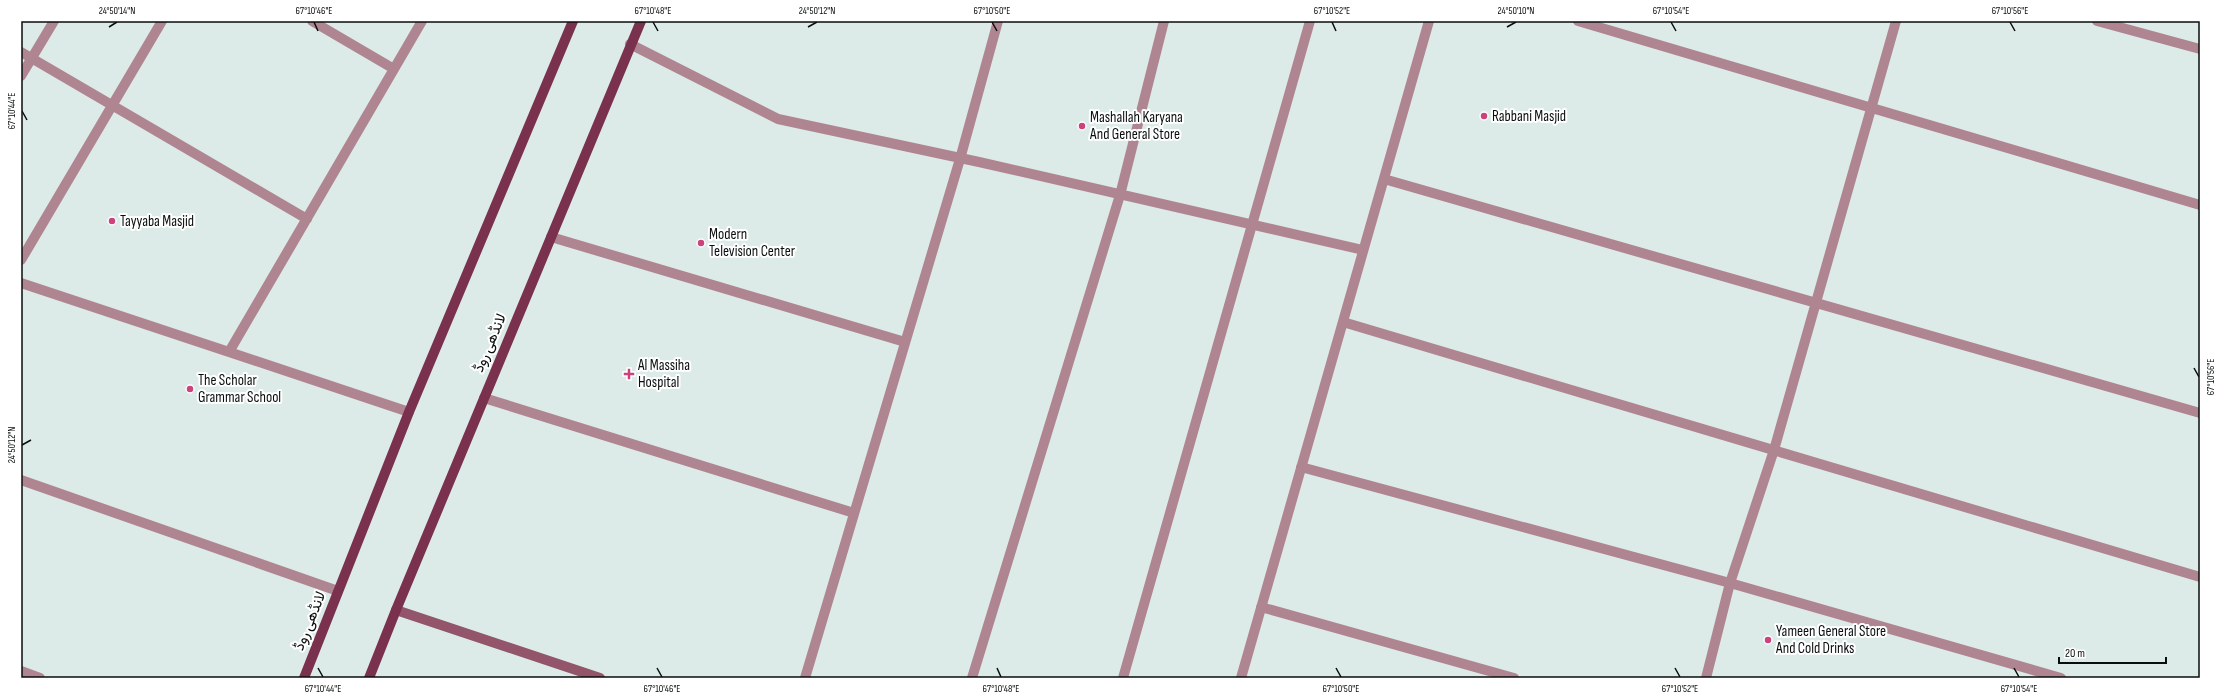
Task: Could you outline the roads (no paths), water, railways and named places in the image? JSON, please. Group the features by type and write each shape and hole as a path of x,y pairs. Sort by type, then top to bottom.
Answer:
{"main road":[{"name":"لانڈھی روڈ","path":"304,678 409,412 573,21"},
{"name":"لانڈھی روڈ","path":"369,678 630,44 641,21"}],"street":[{"path":"21,76 54,21"},
{"path":"21,260 162,21"},
{"path":"312,21 394,69"},
{"path":"229,352 422,21"},
{"path":"805,678 960,159 998,21"},
{"path":"972,678 1120,195 1164,21"},
{"path":"1123,678 1310,21"},
{"path":"1241,678 1429,21"},
{"path":"1578,21 2200,205"},
{"path":"1706,678 1730,583 1774,450 1896,21"},
{"path":"2097,21 2200,49"},
{"path":"630,44 778,119 1364,250"},
{"path":"21,52 307,219"},
{"path":"1384,179 2200,413"},
{"path":"551,237 905,342"},
{"path":"21,283 409,412"},
{"path":"1342,322 2200,577"},
{"path":"484,398 854,513"},
{"path":"1301,467 1730,583 2061,678"},
{"path":"21,480 338,591"},
{"path":"1261,607 1514,678"},
{"path":"396,610 600,678"},
{"path":"21,671 40,678"}],"place":[{"name":"Rabbani Masjid","path":"1484,116"},
{"name":"Mashallah Karyana And General Store","path":"1082,126"},
{"name":"Tayyaba Masjid","path":"112,221"},
{"name":"Modern Television Center","path":"701,243"},
{"name":"Al Massiha Hospital","path":"629,374"},
{"name":"The Scholar Grammar School","path":"190,389"},
{"name":"Yameen General Store And Cold Drinks","path":"1768,640"}]}
